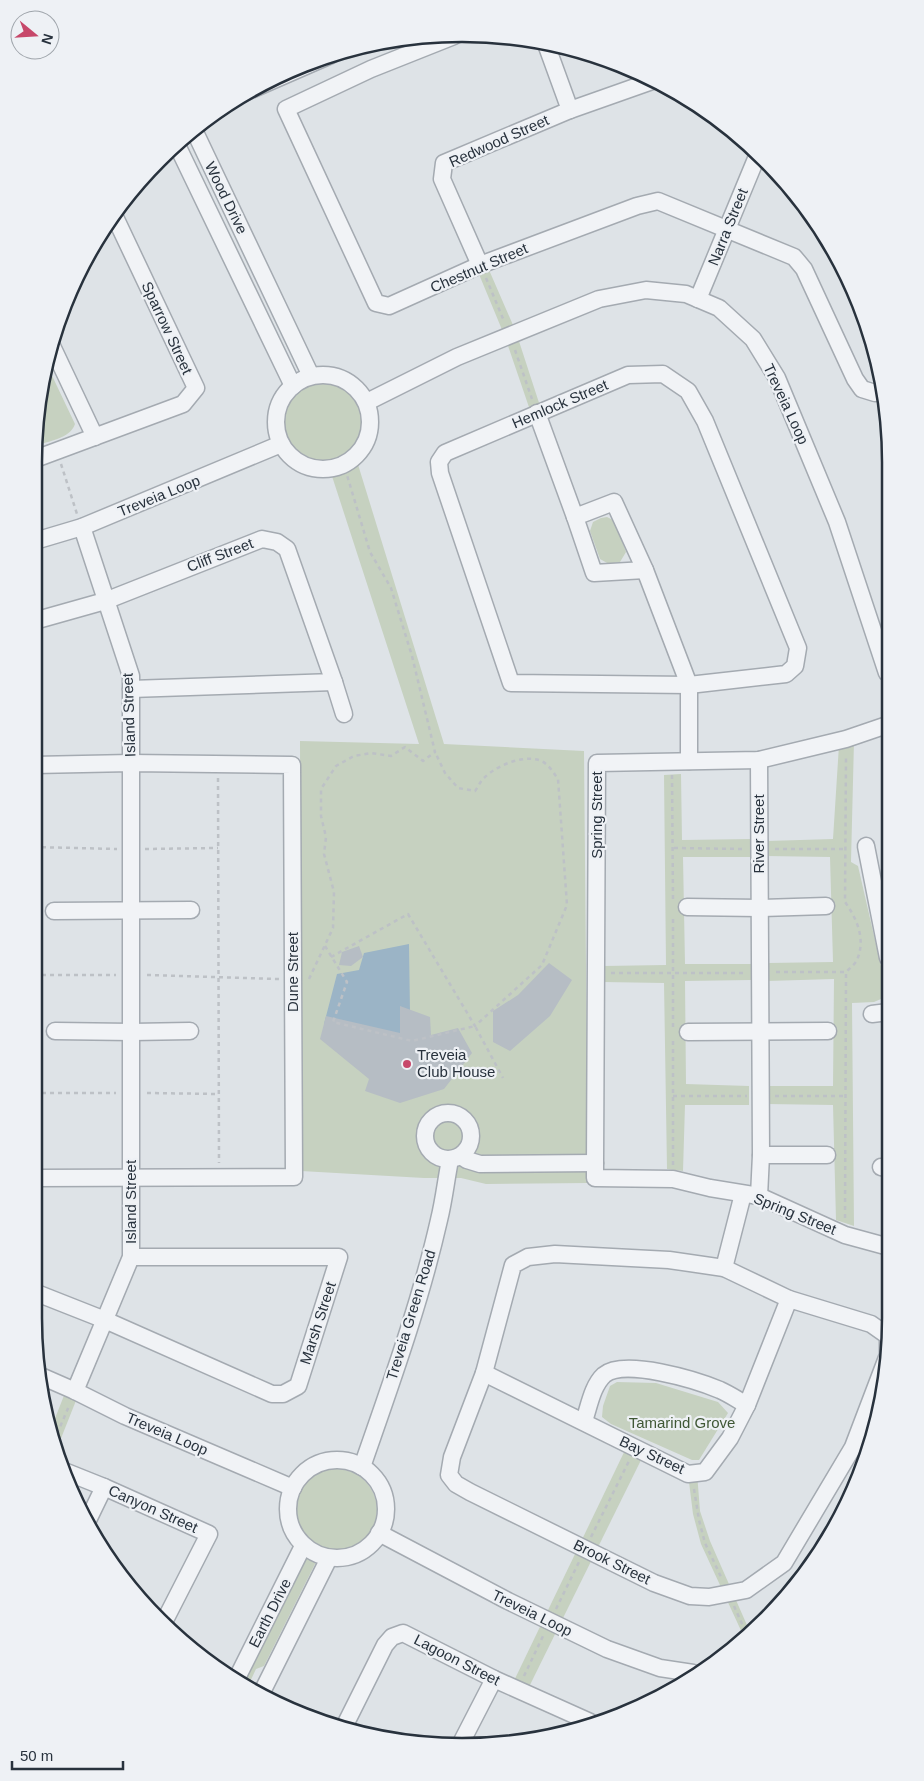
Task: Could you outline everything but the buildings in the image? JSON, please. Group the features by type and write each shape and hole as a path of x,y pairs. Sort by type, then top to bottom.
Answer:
{"street":[{"name":"Chestnut Street","path":"437,43 371,69 286,108 376,303 390,306 480,265 637,206 658,201 794,257 804,270 855,379 862,389 875,393"},
{"path":"549,52 570,110"},
{"name":"Redwood Street","path":"480,265 442,179 444,163 570,110 644,84"},
{"name":"Wood Drive","path":"197,137 311,376"},
{"name":"Wood Drive","path":"180,152 293,386"},
{"name":"Narra Street","path":"698,299 755,161"},
{"name":"Sparrow Street","path":"42,456 183,404 196,388 118,223"},
{"path":"240,277 259,266"},
{"name":"Treveia Loop","path":"367,402 456,357 599,299 646,290 686,294 719,308 753,339 778,378 837,522 882,658"},
{"path":"56,356 95,437"},
{"path":"322,374 344,379 361,393 367,402 371,417 370,431 365,445 356,457 344,465 330,469 315,469 302,464 290,456 278,434 277,413 280,403 293,386 311,376 322,374"},
{"name":"Hemlock Street","path":"663,374 688,391 705,421 798,648 795,666 786,674 689,685 511,684 440,473 439,462 445,453 628,375 663,374"},
{"path":"537,413 576,517 594,573 645,570"},
{"name":"Treveia Loop","path":"42,539 82,527 282,444"},
{"path":"576,517 614,502 645,570 689,685 689,761"},
{"name":"Island Street","path":"75,1391 131,1257 132,1177 131,676 82,527"},
{"name":"Cliff Street","path":"42,619 105,601 262,539 277,542 287,549 344,714"},
{"path":"132,689 334,682"},
{"name":"Spring Street","path":"882,727 846,739 759,760 597,763 597,973 588,1163 595,1178 672,1180 759,1196 845,1235 882,1245"},
{"name":"River Street","path":"759,760 759,1196"},
{"name":"Dune Street","path":"42,765 132,763 292,765 294,1158 294,1177 42,1178"},
{"path":"866,846 882,927"},
{"path":"687,907 759,908 826,906"},
{"path":"54,911 191,910"},
{"path":"55,1031 190,1031"},
{"path":"688,1032 828,1031"},
{"path":"760,1155 828,1155"},
{"name":"Treveia Green Road","path":"357,1465 391,1384 419,1292 439,1220 450,1158 486,1164 588,1163"},
{"path":"724,1268 743,1194"},
{"name":"Brook Street","path":"875,1388 853,1447 784,1563 746,1590 729,1594 709,1597 690,1596 654,1583 470,1492 456,1484 449,1475 452,1457 484,1374 512,1265 528,1257 555,1254 669,1260 724,1268 789,1299 870,1324 882,1332"},
{"name":"Marsh Street","path":"105,1320 272,1394 283,1394 298,1386 339,1257 131,1257"},
{"path":"42,1295 105,1320"},
{"name":"Bay Street","path":"484,1374 584,1421 688,1474 705,1472 730,1438 747,1405 789,1299"},
{"path":"584,1421 596,1385 604,1375 614,1369 670,1373 720,1390 747,1405"},
{"name":"Treveia Loop","path":"47,1380 75,1391 125,1416 292,1488"},
{"path":"338,1460 357,1465 373,1477 381,1490 385,1504 384,1519 379,1533 370,1545 358,1554 344,1558 328,1558 315,1554 304,1546 294,1533 288,1519 288,1503 292,1488 300,1476 324,1462 338,1460"},
{"name":"Canyon Street","path":"72,1474 209,1534 166,1617"},
{"path":"91,1514 104,1487"},
{"name":"Treveia Loop","path":"379,1533 508,1601 607,1649 660,1668 687,1673"},
{"name":"Earth Drive","path":"239,1674 304,1546"},
{"name":"Earth Drive","path":"264,1688 328,1558"},
{"name":"Lagoon Street","path":"346,1722 385,1645 392,1637 402,1633 494,1679 585,1720"},
{"path":"464,1738 494,1679"}],"path":[{"path":"57,451 82,527"},
{"path":"845,1235 846,972 857,961 861,944 860,931 852,912 845,902 846,739"},
{"path":"325,946 347,982 333,1022 412,1041 475,1026 542,964 566,905 558,779 550,767 538,760 523,760 502,765 484,778 475,791 458,788 446,773 434,752"},
{"path":"672,761 674,974 672,1180"},
{"path":"218,764 219,1177"},
{"path":"331,957 408,914 475,1026 503,1078"},
{"path":"597,973 846,972"},
{"path":"58,1431 75,1391"},
{"path":"518,1690 635,1448"},
{"path":"693,1473 698,1520 706,1543 744,1629"}],"green space":[{"path":"486,263 516,332 542,412 532,416 505,337 476,267"},
{"path":"52,376 75,424 64,436 43,444 46,407"},
{"path":"323,381 338,384 351,393 360,406 363,421 360,436 351,449 338,458 323,461 308,458 295,449 286,436 283,421 286,406 295,393 308,384"},
{"path":"356,458 444,744 584,751 588,1183 486,1184 461,1178 424,1178 301,1171 300,741 419,744 330,470 344,466"},
{"path":"607,517 615,521 626,552 620,562 609,564 600,559 590,531 593,522"},
{"path":"854,741 851,862 858,866 882,971 881,999 874,1002 852,1003 854,1226 836,1220 833,1105 767,1104 767,1086 833,1086 834,979 767,981 768,963 833,962 830,857 766,856 767,841 833,839 839,745"},
{"path":"681,774 682,840 752,839 752,857 683,857 685,964 751,964 751,980 685,981 686,1084 749,1086 749,1105 685,1105 683,1171 667,1169 664,983 603,982 603,966 666,965 664,775"},
{"name":"Tamarind Grove","path":"617,1382 656,1383 718,1402 728,1413 699,1460 692,1460 611,1424 602,1417 603,1406 610,1386"},
{"path":"65,1393 77,1398 61,1440 55,1419"},
{"path":"628,1444 644,1454 526,1693 511,1687"},
{"path":"336,1469 352,1472 365,1481 374,1494 377,1510 374,1526 365,1539 352,1548 336,1551 320,1548 307,1539 298,1526 295,1510 298,1494 307,1481 320,1472"},
{"path":"697,1473 700,1511 710,1541 748,1626 742,1632 701,1544 693,1514 688,1474"},
{"path":"310,1555 314,1557 316,1562 264,1666 256,1669 250,1681 245,1678 305,1557"}],"water":[{"path":"409,944 410,1013 402,1041 324,1024 337,974 359,970 364,953"}],"place":[{"name":"Treveia Club House","path":"407,1064"}]}
